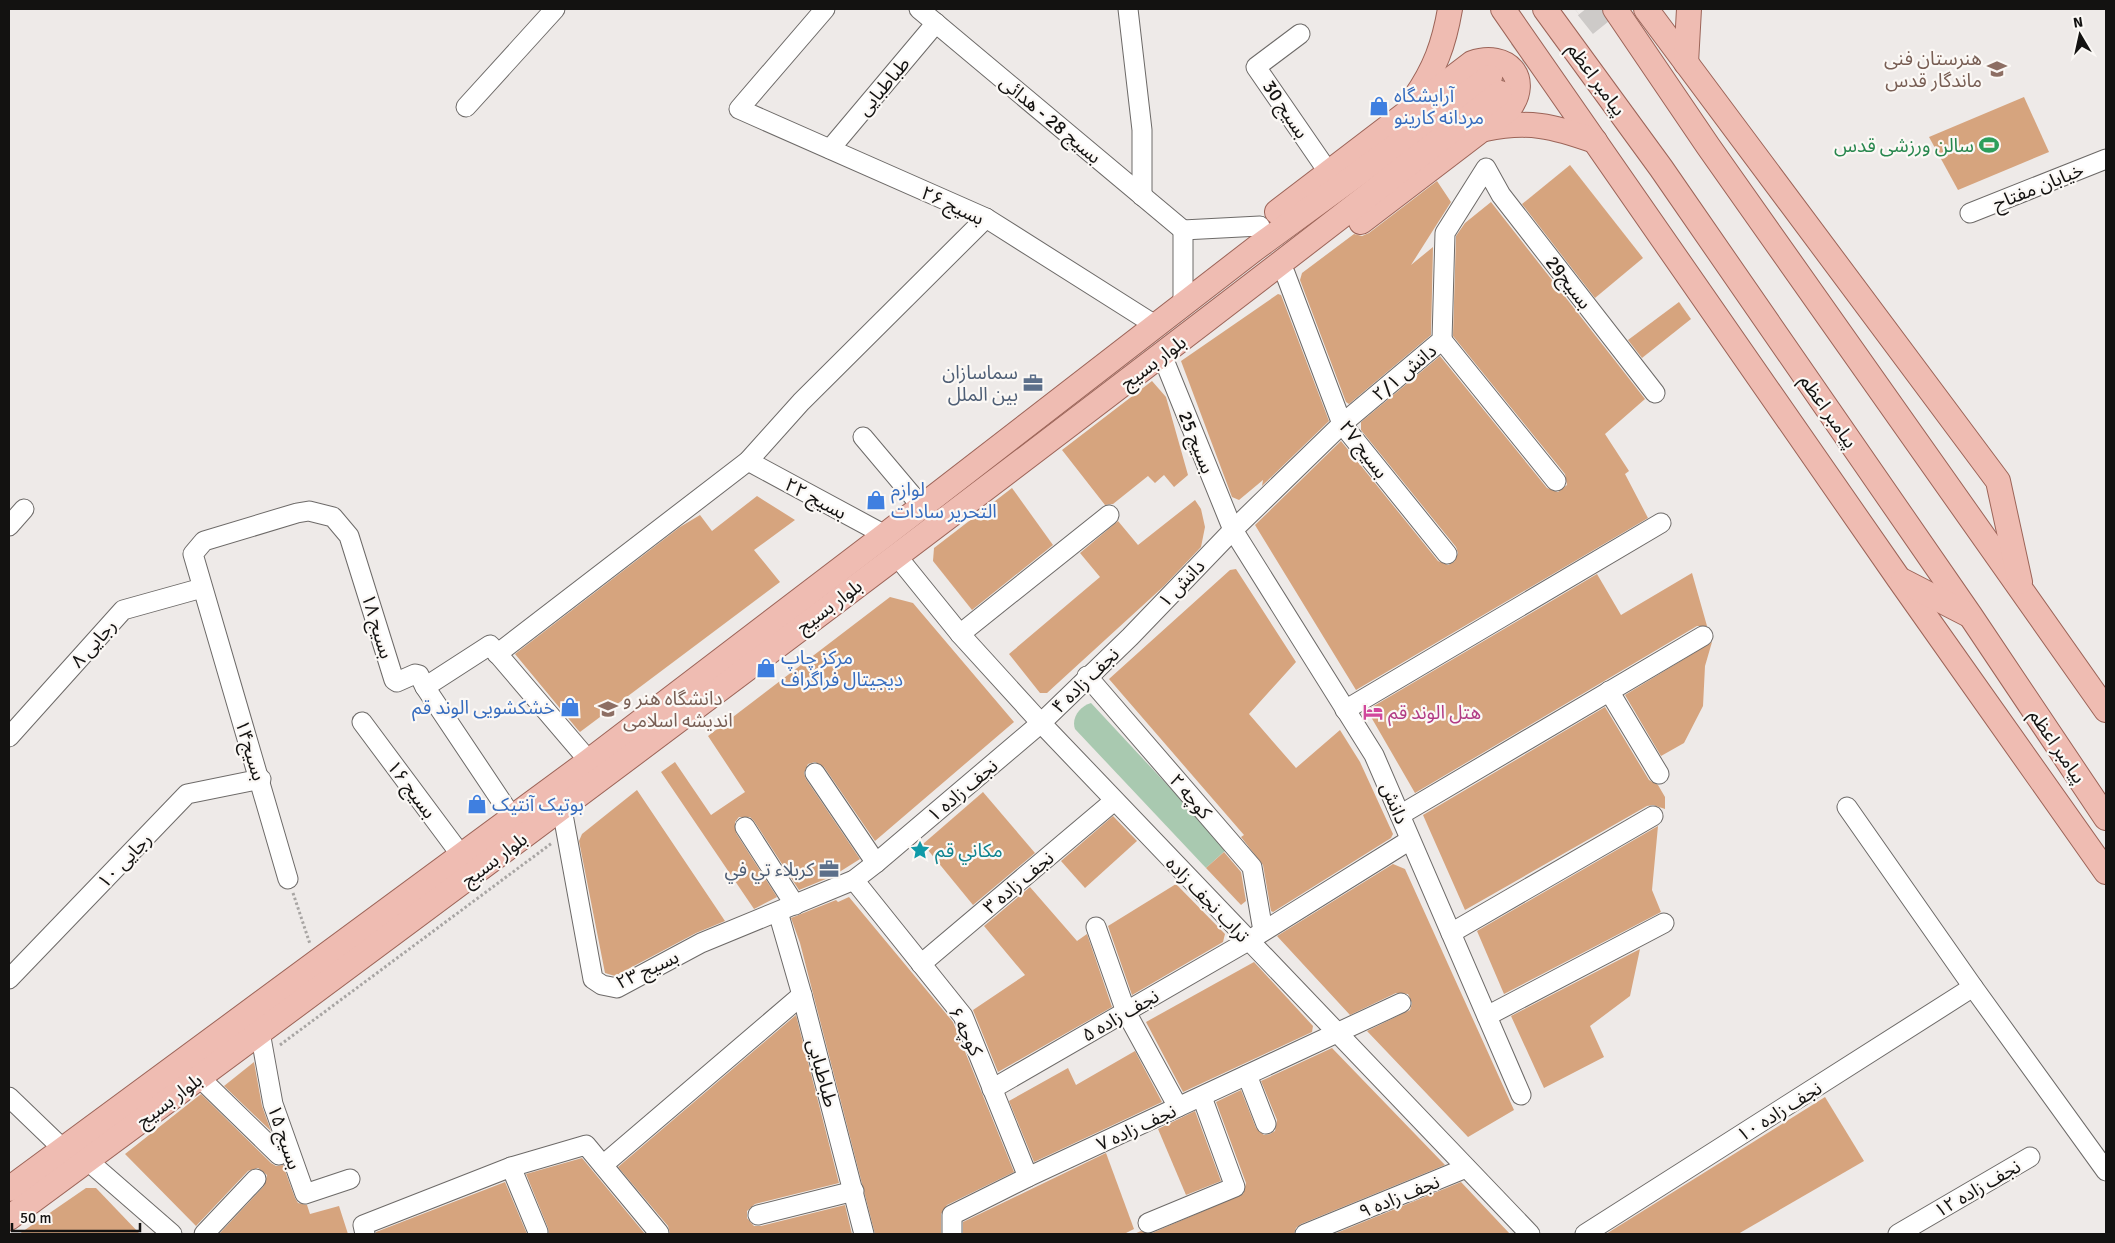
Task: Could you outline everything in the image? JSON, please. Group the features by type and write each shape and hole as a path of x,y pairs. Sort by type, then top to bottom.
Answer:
{"main road":[{"path":"1403,116 1431,74 1446,36 1450,9"},
{"path":"1503,9 1899,579 2106,872"},
{"name":"پیامبر اعظم","path":"1545,9 1661,168 1970,615 2106,818"},
{"path":"1646,9 1998,481 2022,591"},
{"path":"1686,63 1689,9"},
{"path":"1622,11 1714,154 2106,710"},
{"path":"1258,237 1329,173 1472,63 1486,58 1496,59 1506,64 1514,73 1518,92 1509,109 1360,223 1278,272"},
{"name":"بلوار بسیج","path":"9,1189 62,1148 296,991 331,979 562,809 891,545 922,507 1183,304 1258,237 1495,85 1278,272 891,545 589,760 316,962 296,991 260,1032 9,1218"},
{"path":"1483,130 1509,124 1534,124 1595,141"},
{"path":"1899,579 1970,615"},
{"path":"316,962 322,972 331,979"}],"street":[{"path":"466,107 555,9"},
{"name":"بسیج ۲۶","path":"825,9 739,109 986,218 1155,325"},
{"name":"بسیج 28 - هدائی","path":"919,9 1183,230"},
{"path":"1130,10 1142,130 1142,196"},
{"name":"طباطبایی","path":"830,149 936,23"},
{"name":"بسیج 30","path":"1300,34 1256,67 1329,173"},
{"name":"خیابان مفتاح","path":"1970,213 2106,159"},
{"name":"دانش ۲/۱","path":"1233,530 1342,424 1442,340 1445,232 1486,168"},
{"name":"بسیج29","path":"1486,168 1501,195 1655,393"},
{"path":"497,654 748,461 801,402 986,218"},
{"path":"1183,304 1183,230 1258,237"},
{"name":"بسیج ۲۷","path":"1278,272 1342,424 1447,554"},
{"path":"1442,340 1556,481"},
{"name":"بسیج 25","path":"1162,355 1233,530"},
{"path":"863,438 922,507"},
{"name":"بسیج ۲۲","path":"748,461 891,545"},
{"path":"9,526 24,509"},
{"name":"بسیج ۱۸","path":"204,541 298,513 309,511 333,517 349,536 394,680 397,682 418,674 512,817"},
{"path":"960,634 1109,515"},
{"path":"1345,710 1661,523"},
{"name":"دانش ۱","path":"1130,637 1233,530"},
{"name":"دانش","path":"1233,530 1374,755 1521,1095"},
{"name":"بسیج۱۴","path":"204,541 193,554 261,779 288,879"},
{"name":"تراب نجف زاده","path":"891,545 960,634 1040,723 1114,801 1256,936 1337,1034 1530,1234"},
{"name":"رجایی ۸","path":"9,737 123,610 202,588"},
{"path":"1400,816 1703,636"},
{"name":"نجف زاده ۴","path":"1040,723 1087,676 1130,637"},
{"path":"425,687 490,645 589,760"},
{"name":"کوچه ۲","path":"1087,676 1252,868 1256,936"},
{"path":"1609,691 1659,774"},
{"name":"بسیج ۱۶","path":"362,722 461,855"},
{"name":"نجف زاده ۱","path":"787,909 854,880 1040,723"},
{"path":"815,773 876,863"},
{"name":"رجایی ۱۰","path":"9,979 188,794 261,779"},
{"name":"نجف زاده ۳","path":"921,964 1114,801"},
{"path":"1847,807 1973,987 2106,1171"},
{"name":"بسیج ۲۳","path":"562,809 593,979 602,985 617,988 701,943 787,909"},
{"path":"1451,933 1653,816"},
{"name":"طباطبایی","path":"745,827 787,909 802,995 864,1234"},
{"name":"نجف زاده ۵","path":"992,1089 1256,936 1410,840"},
{"name":"کوچه ۶","path":"854,880 962,1016 1028,1177"},
{"path":"1487,1016 1664,923"},
{"path":"1096,927 1126,1012 1178,1107"},
{"name":"نجف زاده ۱۰","path":"1585,1234 1973,987"},
{"path":"603,1165 802,995"},
{"name":"نجف زاده ۷","path":"952,1234 952,1215 1028,1177 1401,1003"},
{"name":"بسیج ۱۵","path":"260,1032 273,1104 305,1194 350,1179"},
{"path":"1247,1076 1266,1124"},
{"path":"200,1077 279,1155 288,1148"},
{"path":"9,1097 62,1148"},
{"path":"1148,1223 1235,1187 1202,1097"},
{"path":"365,1234 363,1225 511,1167 586,1145 659,1233"},
{"name":"نجف زاده ۱۲","path":"1898,1234 2030,1157"},
{"path":"86,1160 172,1234"},
{"path":"511,1167 538,1232"},
{"name":"نجف زاده ۹","path":"1305,1234 1466,1168"},
{"path":"204,1234 256,1179"},
{"path":"758,1215 854,1191"}],"path":[{"path":"265,1056 566,832"},
{"path":"288,879 316,962"}],"green space":[{"path":"1091,703 1227,849 1206,868 1075,729 1074,721 1077,713"}],"building":[{"name":"سالن ورزشی قدس","path":"2024,97 2049,152 1958,190 1929,137"},
{"path":"1570,165 1643,258 1595,298 1522,204"},
{"path":"1437,181 1451,202 1411,265 1433,247 1431,335 1349,404 1346,402 1300,280 1302,273 1354,234 1362,236 1369,233"},
{"path":"1491,202 1645,399 1605,434 1629,471 1625,474 1648,518 1356,690 1255,525 1341,441 1438,561 1448,565 1454,562 1458,553 1456,547 1361,430 1361,422 1440,356 1547,488 1558,492 1567,485 1565,474 1453,336 1456,236 1465,223"},
{"path":"1278,294 1281,295 1329,421 1262,486 1263,480 1239,500 1232,497 1181,361"},
{"path":"1679,302 1691,319 1642,358 1628,340"},
{"path":"1152,381 1166,397 1188,475 1174,487 1164,475 1155,483 1148,476 1113,504 1105,505 1062,450"},
{"path":"1012,488 1053,545 972,610 933,561 934,548"},
{"path":"757,496 795,520 754,550 780,582 580,732 515,654 680,527 700,515 712,531"},
{"path":"1195,500 1201,509 1205,527 1201,547 1164,586 1047,693 1040,693 1009,654 1100,577 1080,553 1118,521 1138,545"},
{"path":"1236,569 1296,662 1249,714 1296,768 1340,730 1360,762 1393,834 1391,838 1273,912 1271,911 1263,865 1241,837 1244,835 1109,679 1230,570"},
{"path":"1692,573 1707,626 1697,626 1415,793 1367,710 1597,574 1621,615"},
{"path":"890,597 913,603 1014,722 875,841 824,767 815,762 808,764 804,773 806,779 860,859 833,876 799,890 754,821 750,817 739,817 735,822 736,833 777,897 754,909 661,772 675,762 711,815 745,792 708,736"},
{"path":"1712,642 1705,666 1703,706 1684,743 1661,756 1625,695"},
{"path":"1605,707 1649,780 1658,785 1665,797 1665,809 1653,805 1647,806 1465,910 1423,815"},
{"path":"637,790 725,921 696,933 615,976 605,973 579,841 582,834"},
{"path":"983,792 1035,853 973,905 923,844"},
{"path":"1113,816 1137,841 1085,888 1061,861"},
{"path":"1658,826 1652,890 1661,912 1504,994 1477,931"},
{"path":"1224,852 1241,872 1246,901 1241,905 1206,868"},
{"path":"1393,864 1405,869 1514,1110 1468,1137 1367,1031 1410,1010 1412,1003 1408,994 1396,993 1350,1015 1277,936"},
{"path":"1176,884 1225,934 1223,942 1132,995 1108,926"},
{"path":"1030,887 1077,941 1087,934 1112,1007 998,1072 973,1010 1025,975 984,926"},
{"path":"849,897 953,1022 1014,1172 947,1205 941,1214 941,1234 875,1234 800,943 791,918 836,900 838,902"},
{"path":"1640,949 1630,996 1590,1026 1604,1057 1544,1088 1511,1016"},
{"path":"1254,962 1313,1026 1312,1032 1183,1092 1146,1022"},
{"path":"796,1015 839,1183 755,1204 747,1211 747,1218 754,1226 761,1226 845,1205 852,1234 670,1234 668,1226 618,1167"},
{"path":"1332,1048 1445,1165 1301,1224 1296,1228 1294,1234 1134,1234 1141,1231 1152,1233 1243,1194 1246,1183 1216,1102 1241,1090 1256,1128 1264,1135 1270,1134 1275,1131 1277,1120 1261,1081"},
{"path":"1135,1051 1162,1102 1034,1162 1009,1101 1068,1068 1076,1085"},
{"path":"254,1062 262,1106 271,1131 224,1086"},
{"path":"201,1094 271,1163 276,1166 283,1165 295,1198 298,1203 307,1205 310,1214 339,1206 348,1234 219,1234 264,1186 267,1175 258,1168 248,1171 196,1226 125,1154"},
{"path":"1825,1097 1864,1161 1738,1234 1606,1234"},
{"path":"1195,1111 1221,1181 1186,1195 1158,1129"},
{"path":"1106,1153 1134,1229 1124,1234 963,1234 963,1222"},
{"path":"582,1158 645,1234 549,1234 526,1174"},
{"path":"505,1182 527,1234 376,1234 376,1232"},
{"path":"1461,1182 1510,1234 1334,1234"},
{"path":"86,1188 96,1188 140,1234 19,1234"}],"tunnel":[{"path":"1490,76 1575,9"},
{"path":"1501,92 1605,9"}],"place":[{"name":"هنرستان فنی ماندگار قدس","path":"1997,69"},
{"name":"آرایشگاه مردانه کارینو","path":"1379,106"},
{"name":"سالن ورزشی قدس","path":"1989,145"},
{"name":"سماسازان بین الملل","path":"1033,383"},
{"name":"لوازم التحریر سادات","path":"876,500"},
{"name":"مرکز چاپ دیجیتال فراگراف","path":"766,668"},
{"name":"خشکشویی الوند قم","path":"570,707"},
{"name":"دانشگاه هنر و اندیشه اسلامی","path":"608,709"},
{"name":"هتل الوند قم","path":"1373,712"},
{"name":"بوتیک آنتیک","path":"477,804"},
{"name":"مكاني قم","path":"920,850"},
{"name":"كربلاء تي في","path":"829,869"}]}
